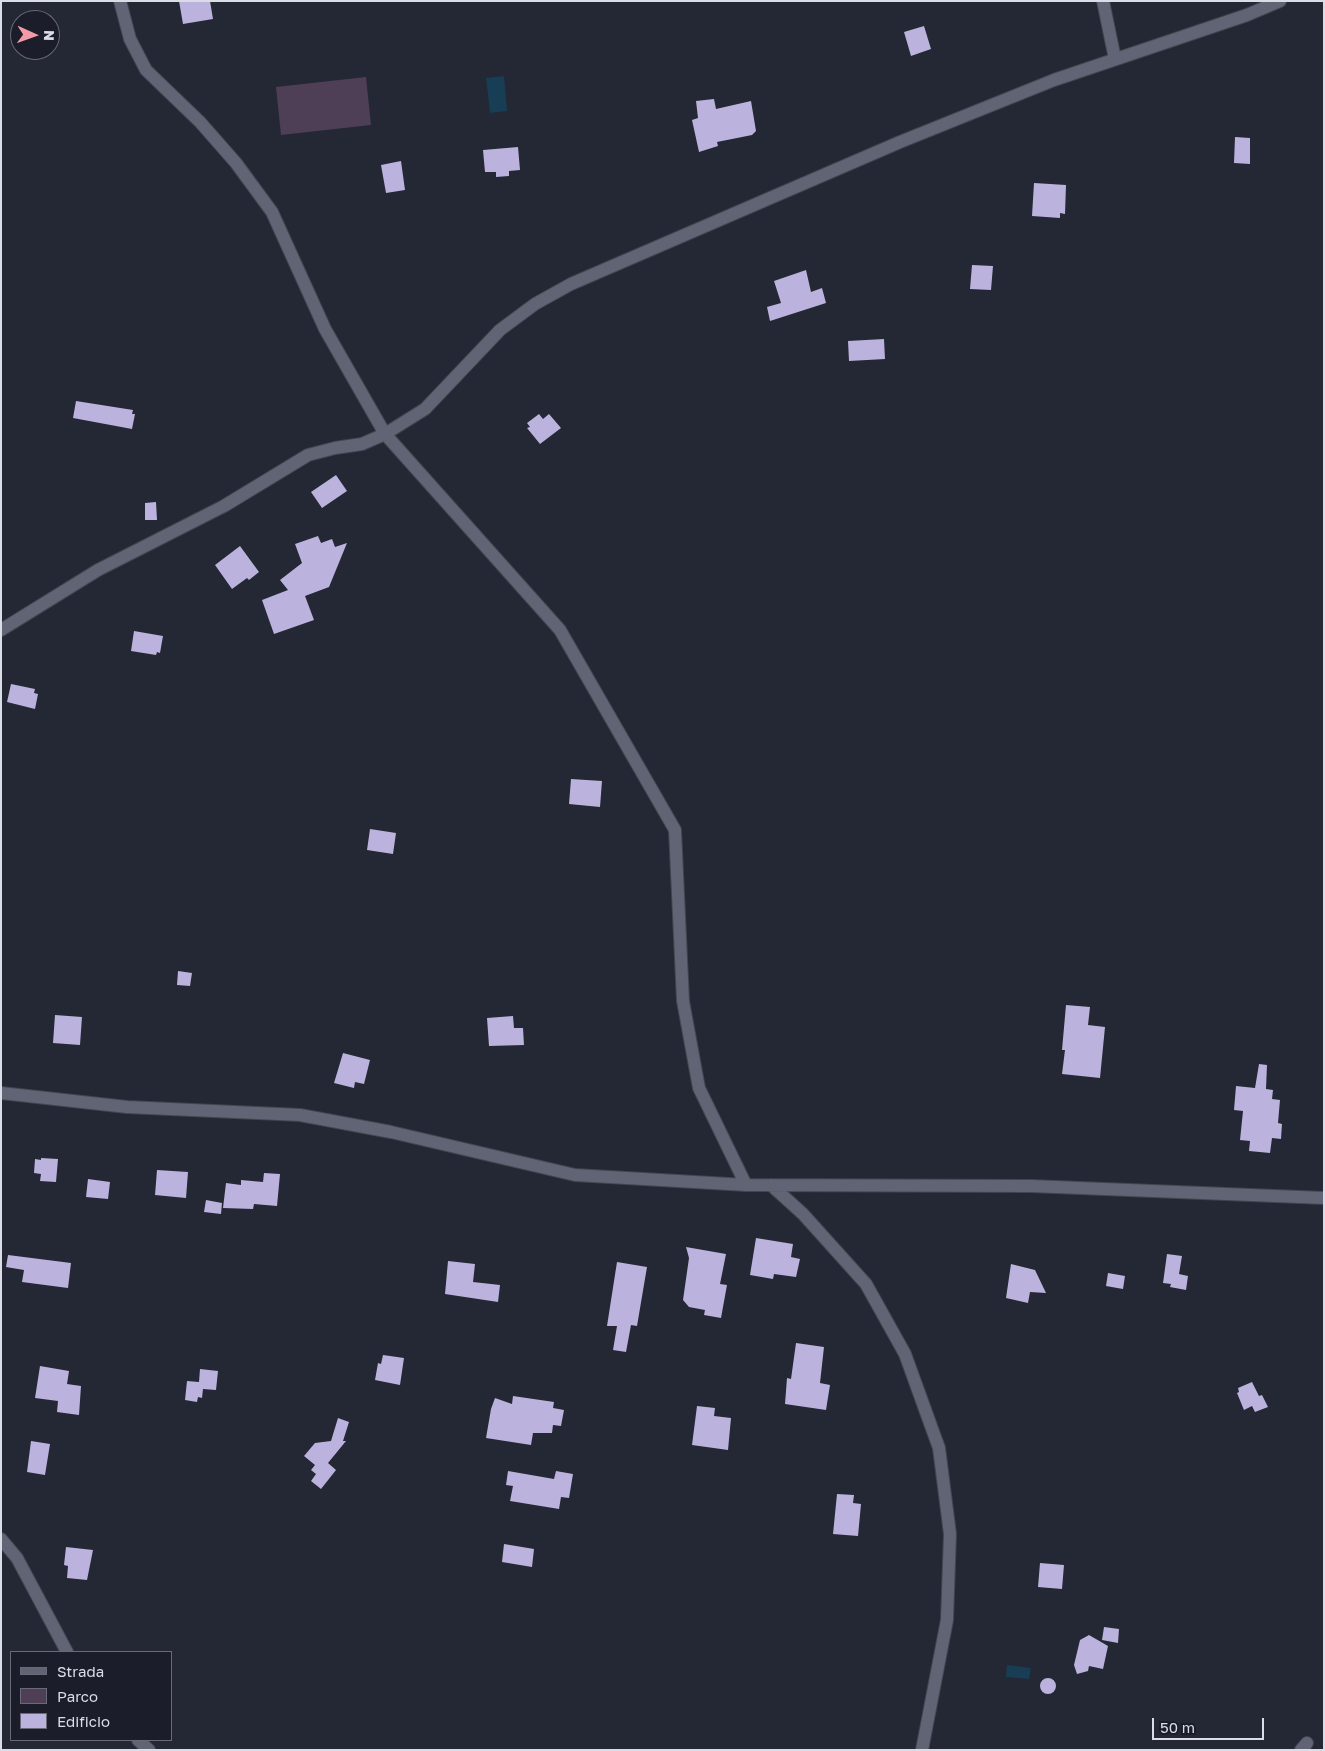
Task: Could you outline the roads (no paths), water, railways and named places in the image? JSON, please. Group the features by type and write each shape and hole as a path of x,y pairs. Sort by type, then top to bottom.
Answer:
{"street":[{"path":"120,1 130,39 146,70 206,129 236,163 272,212 325,329 385,434 560,630 675,830 683,1001 699,1088 746,1185"},
{"path":"1103,1 1115,59"},
{"path":"1,630 98,570 224,506 308,455 362,444 385,434 425,409 500,330 535,304 571,284 909,139 1054,80 1246,15 1280,1"},
{"path":"1,1093 127,1107 300,1115 391,1132 575,1175 746,1185 1031,1186 1324,1198"},
{"path":"771,1185 803,1214 866,1284 905,1354 939,1448 950,1534 947,1620 922,1750"},
{"path":"1,1539 17,1558 66,1651"},
{"path":"139,1741 149,1750"}],"water":[{"path":"504,76 507,111 490,113 486,78"},
{"path":"1007,1665 1031,1668 1029,1679 1006,1677"}]}
